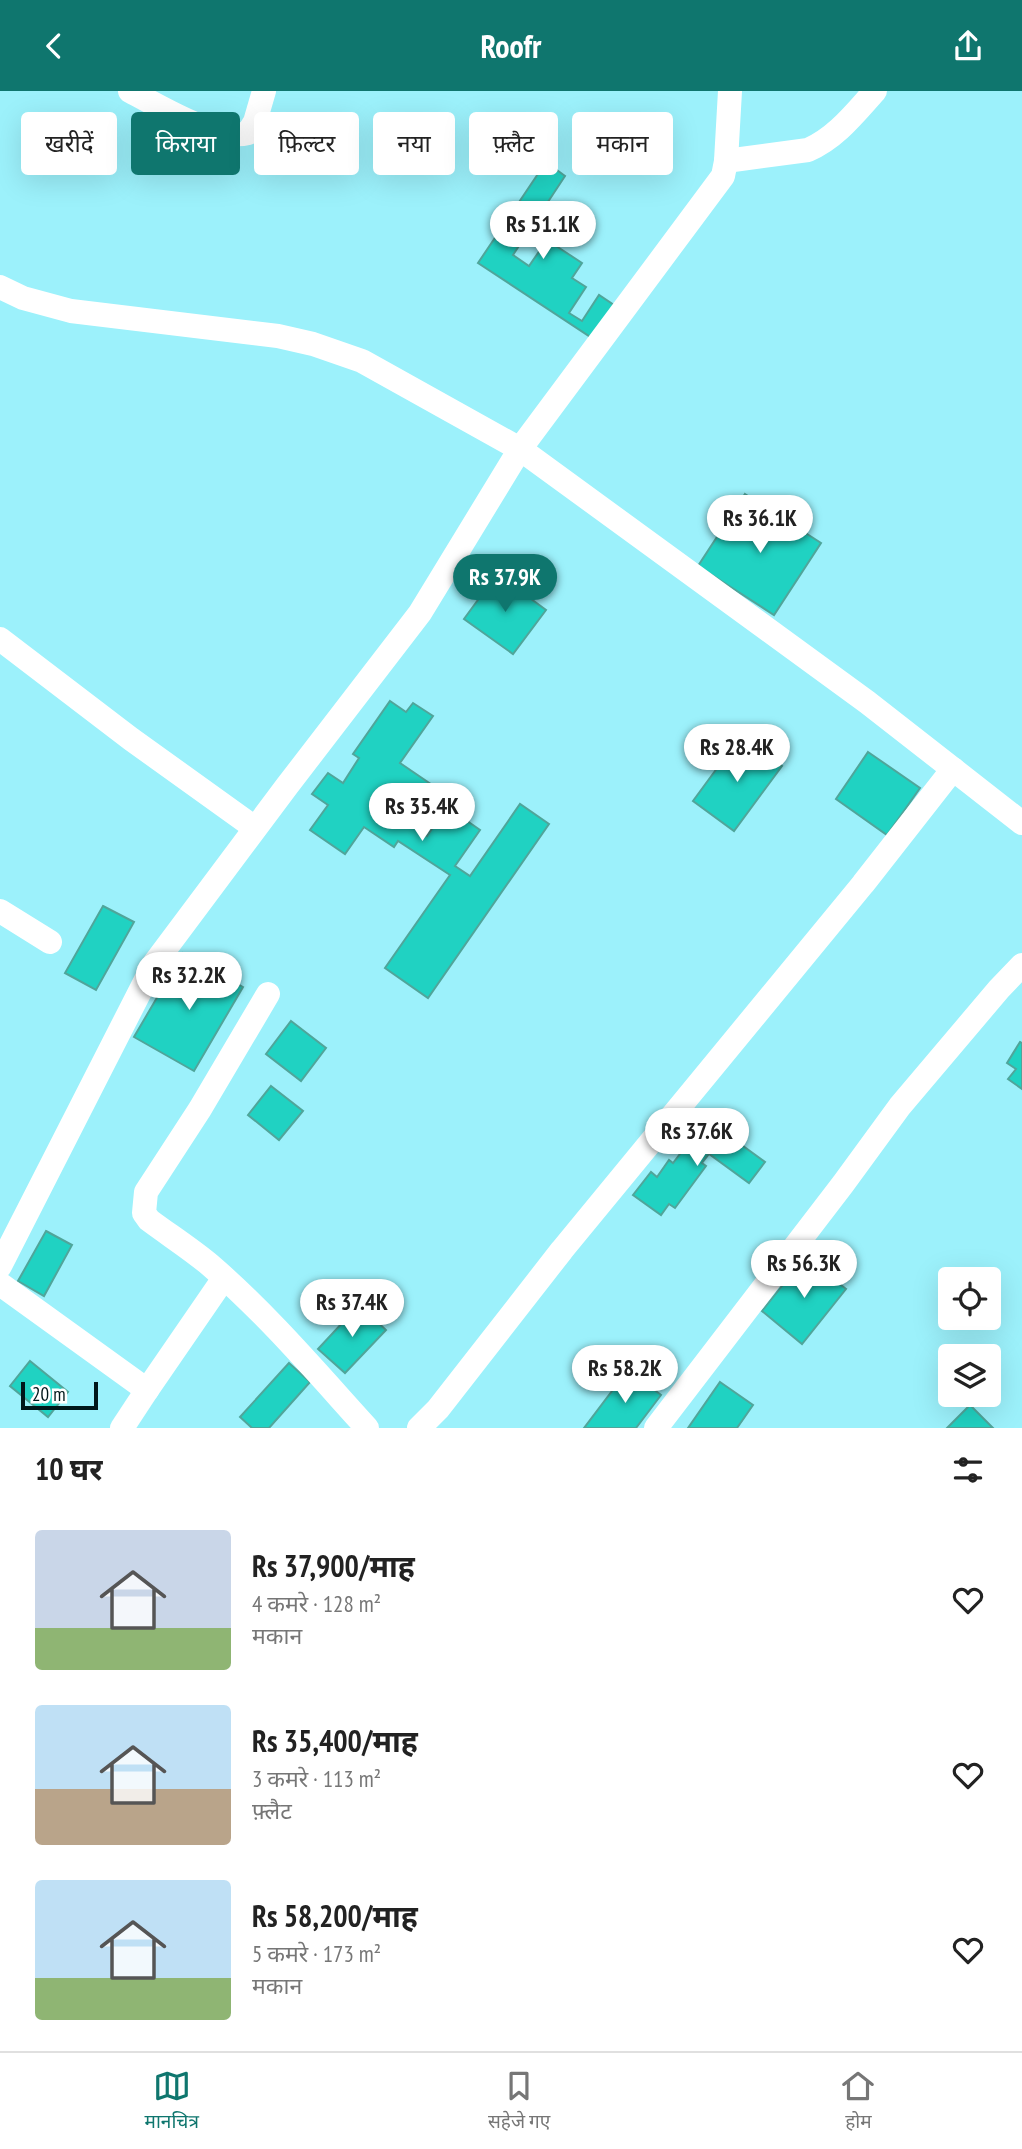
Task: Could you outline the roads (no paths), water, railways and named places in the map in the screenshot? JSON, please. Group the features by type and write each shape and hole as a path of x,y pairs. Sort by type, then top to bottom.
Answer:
{"street":[{"path":"131,91 220,133 237,136 248,133 255,122 264,91"},
{"path":"0,1266 154,964 420,613 520,449 723,176 730,91"},
{"path":"726,161 808,150 821,145 875,91"},
{"path":"0,286 23,298 71,311 278,336 313,344 362,361 520,449 867,702 1022,823"},
{"path":"0,639 131,739 255,828"},
{"path":"419,1428 438,1409 583,1223 863,884 953,769"},
{"path":"0,911 50,941"},
{"path":"656,1428 844,1184 900,1106 1022,965"},
{"path":"268,994 146,1192 144,1213 149,1220 224,1278 285,1338 367,1428"},
{"path":"122,1428 224,1278"},
{"path":"0,1284 147,1390"}]}
